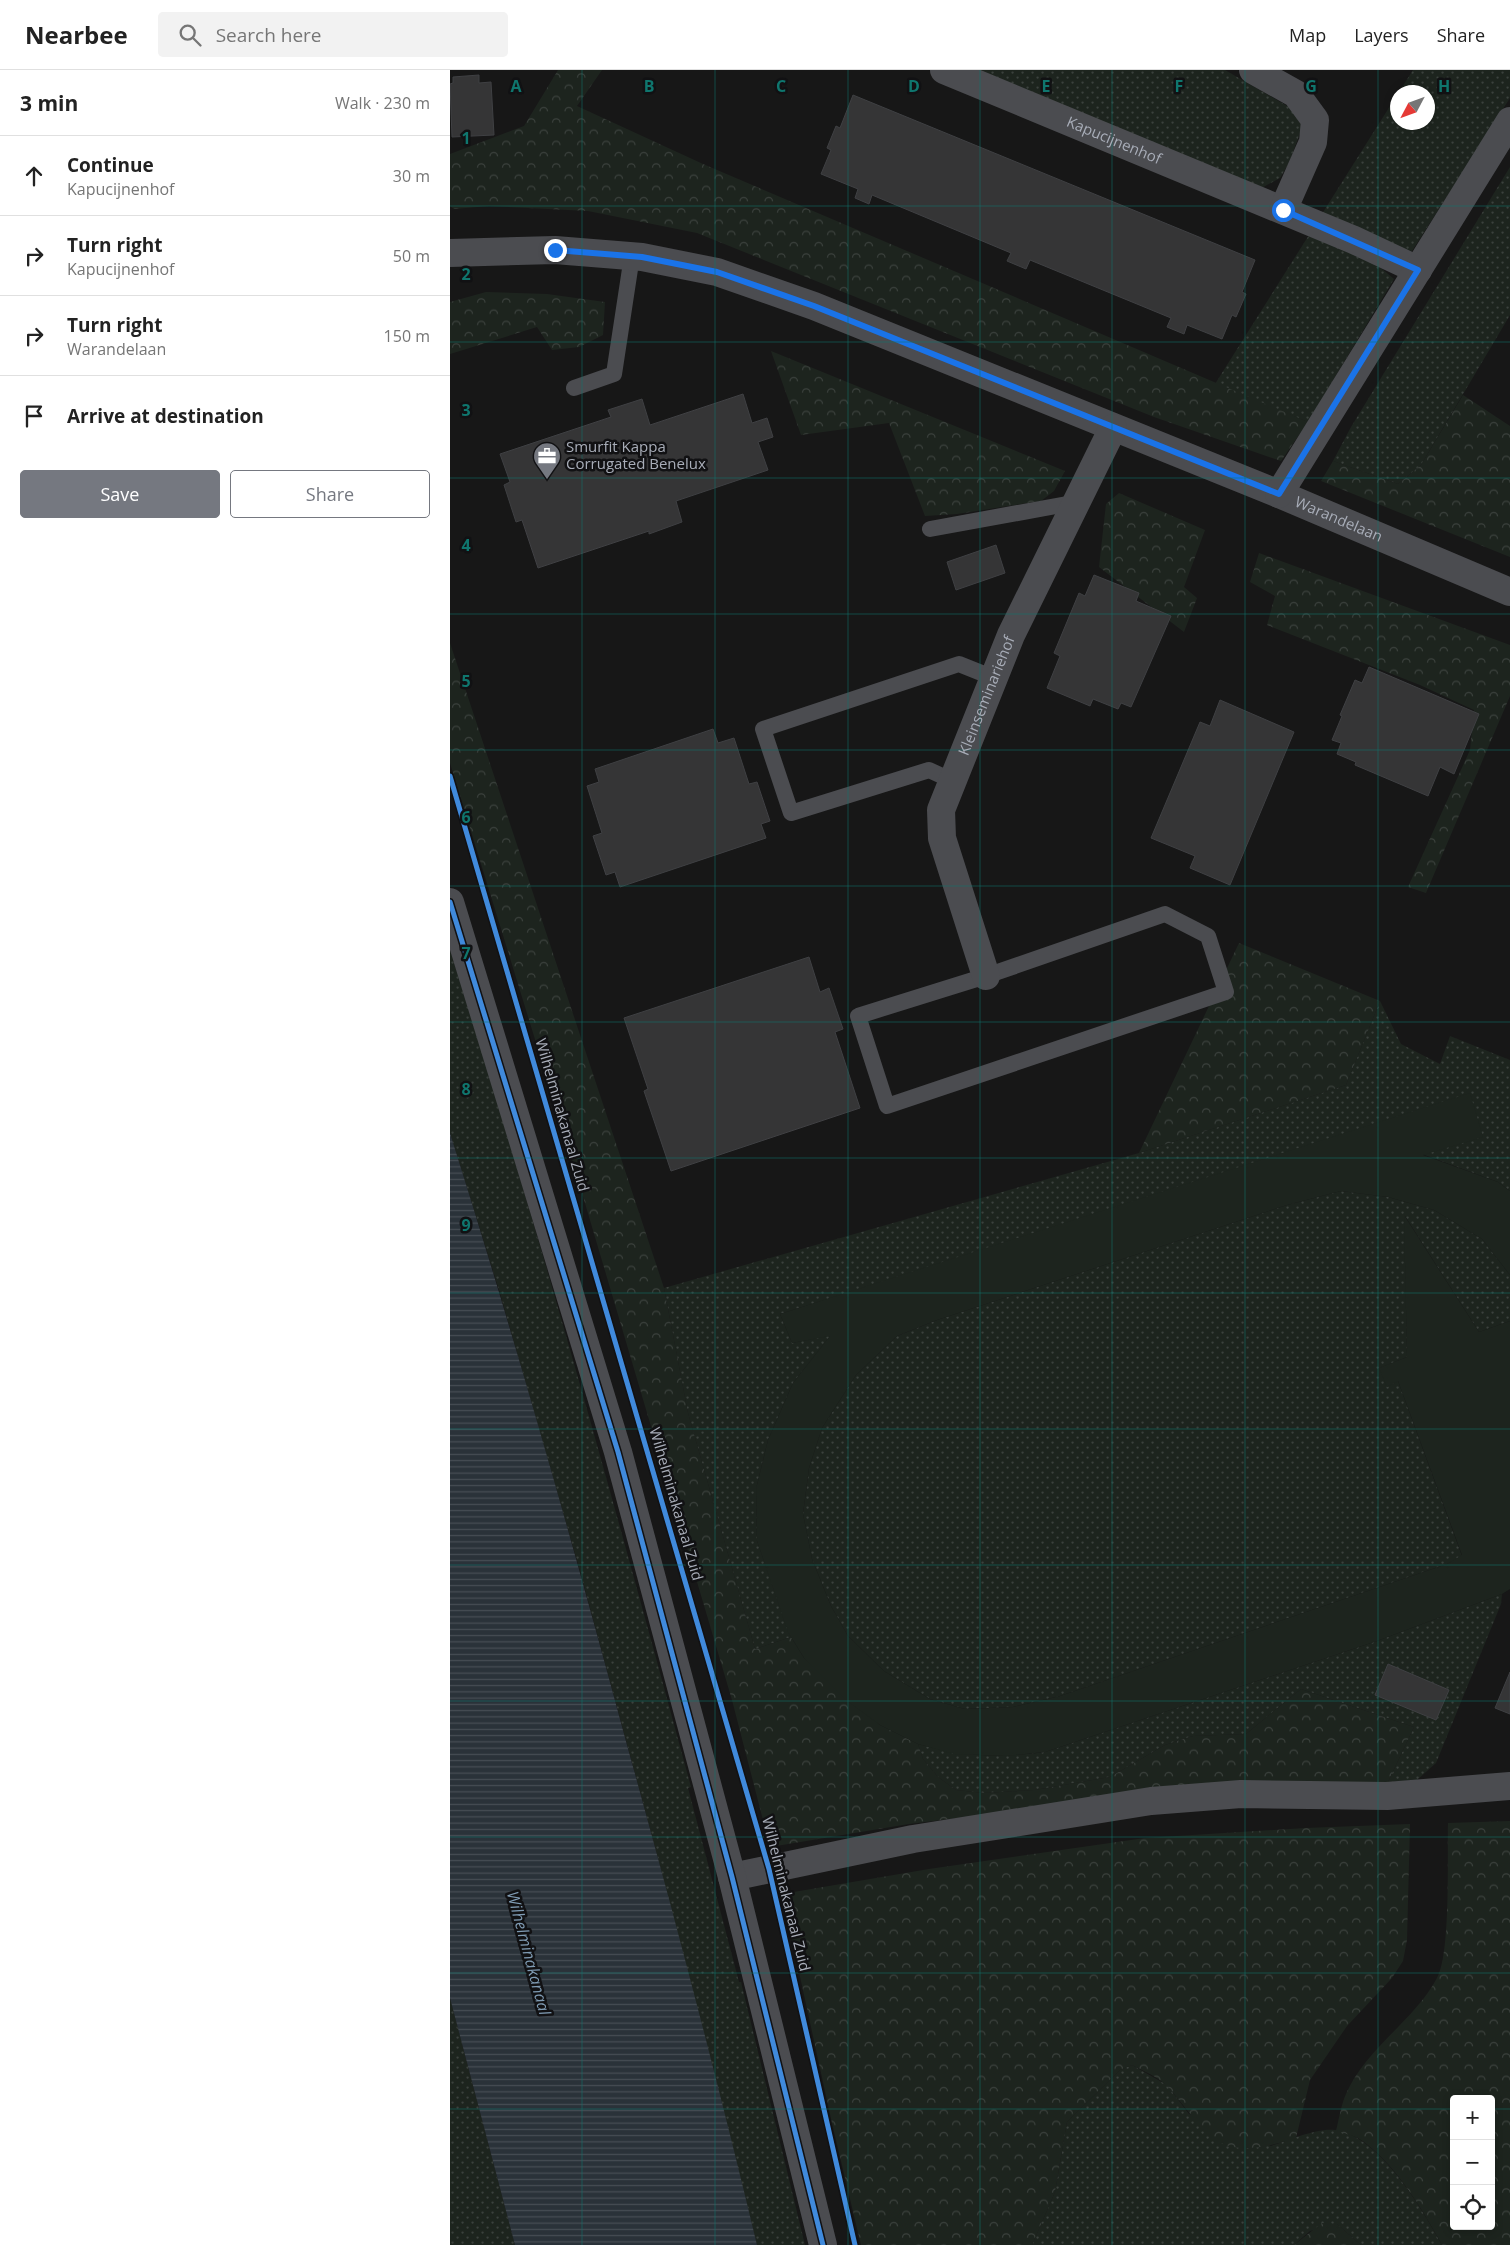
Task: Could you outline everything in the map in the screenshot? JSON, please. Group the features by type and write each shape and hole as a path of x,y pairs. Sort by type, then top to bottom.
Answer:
{"street":[{"name":"Kapucijnenhof","path":"944,70 1283,210 1418,270"},
{"path":"1253,70 1296,94 1315,120 1313,142 1283,210"},
{"path":"1279,494 1418,270 1508,130"},
{"name":"Warandelaan","path":"450,253 555,250 632,256 717,272 814,306 1279,494 1510,592"},
{"name":"Kleinseminariehof","path":"986,976 942,838 941,810 1011,635 1113,428"},
{"path":"450,902 618,1452 732,1877 823,2245"},
{"path":"732,1877 913,1839 1151,1801 1241,1794 1387,1796 1510,1786"}],"lane":[{"path":"574,388 614,374 632,256"},
{"path":"930,529 1078,502"},
{"path":"953,781 929,770 791,814 764,729 959,664 994,678"},
{"path":"1165,914 1208,936 1226,992 887,1106 858,1016 986,976 1165,914"}],"green space":[{"path":"558,70 602,70 577,106 703,164 1308,422 1281,461 1154,417 697,233 588,211 489,206 454,209 450,206 450,154 524,126"},
{"path":"972,70 1225,70 1294,110 1303,125 1289,163 1280,178 1256,191"},
{"path":"1413,70 1510,70 1510,98 1412,251 1385,246 1320,217 1390,106 1390,130 1435,130 1435,85 1403,85"},
{"path":"1510,167 1510,315 1421,465 1398,484 1333,461 1351,427"},
{"path":"1309,235 1375,263 1394,279 1308,422 1215,384"},
{"path":"486,292 547,294 605,302 603,335 579,347 552,350 537,327 450,354 450,302"},
{"path":"771,351 1065,471 1054,491 1041,501 957,514 925,516 889,423 801,435"},
{"path":"1463,395 1510,426 1510,557 1321,481 1333,461 1398,484 1421,465"},
{"path":"1119,493 1205,530 1184,587 1197,598 1184,632 1099,567 1106,504"},
{"path":"1259,553 1510,645 1510,696 1426,893 1408,887 1470,750 1474,710 1420,685 1267,625 1275,596 1250,582"},
{"path":"450,643 664,1288 688,1413 755,1649 791,1637 804,1658 880,1725 918,1744 923,1759 938,1777 956,1790 984,1793 1035,1790 1110,1777 1165,1745 1193,1736 1246,1734 1301,1689 1414,1727 1388,1782 1008,1812 909,1824 770,1847 732,1700 574,1166 450,763"},
{"path":"1239,943 1380,1001 1346,1085 1139,1153"},
{"path":"450,950 545,1262 634,1577 691,1787 688,1788 739,1982 741,1982 805,2245 757,2245 655,1847 580,1571 499,1290 450,1133"},
{"path":"1380,1001 1401,1044 1440,1064 1450,1036 1510,1060 1510,1191 1498,1182 1422,1154 828,1299 780,1314 792,1343 831,1335 793,1383 768,1440 756,1489 757,1541 791,1637 755,1649 688,1413 664,1288 1139,1153 1346,1085"},
{"path":"1470,1093 1483,1137 1423,1155 1498,1182 1510,1191 1510,1275 1482,1239 1434,1210 1388,1197 1341,1191 1287,1205 937,1320 897,1336 856,1375 822,1428 809,1468 803,1514 812,1559 831,1606 848,1636 884,1671 930,1699 965,1709 1013,1707 1060,1696 1447,1564 1462,1555 1398,1381 1387,1387 1379,1368 1407,1357 1404,1215 1479,1332 1510,1321 1510,1589 1502,1594 1377,1641 1045,1752 1007,1756 954,1754 918,1744 880,1725 846,1700 804,1658 788,1632 757,1541 756,1489 768,1440 793,1383 830,1336 792,1343 780,1314"},
{"path":"1341,1191 1388,1197 1434,1210 1482,1239 1510,1275 1510,1321 1479,1332 1405,1216 1407,1357 1380,1368 1398,1381 1462,1556 1447,1564 1060,1696 1013,1707 965,1709 930,1699 884,1671 848,1636 831,1606 812,1559 803,1514 809,1468 822,1428 856,1375 897,1336 937,1320 1287,1205"},
{"path":"1502,1594 1501,1604 1436,1763 1417,1780 1388,1782 1414,1727 1301,1689 1246,1734 1193,1736 1165,1745 1110,1777 1035,1790 984,1793 956,1790 938,1777 923,1759 918,1744 951,1752 996,1756 1045,1752 1377,1641"},
{"path":"1510,1821 1510,2245 1442,2245 1416,2201 1384,2159 1358,2138 1336,2131 1344,2098 1355,2078 1378,2048 1416,2008 1437,1978 1444,1948 1448,1880 1448,1823"},
{"path":"1410,1824 1407,1940 1403,1961 1392,1978 1347,2026 1310,2080 1296,2138 1268,2146 1248,2148 1238,2148 1221,2143 1200,2125 1164,2083 1132,2065 1120,2070 1067,2122 1055,2192 1032,2245 861,2245 832,2123 782,1894 929,1869 1145,1838"},
{"path":"450,1998 515,2245 450,2245"},
{"path":"1132,2065 1167,2085 1189,2114 1271,2146 1320,2131 1335,2130 1352,2135 1368,2145 1398,2176 1442,2245 1361,2245 1337,2224 1310,2231 1294,2245 1032,2245 1055,2192 1067,2122 1120,2070"},
{"path":"1322,2223 1337,2224 1361,2245 1294,2245"}],"water":[{"name":"Wilhelminakanaal","path":"450,1133 520,1362 585,1591 694,1995 757,2245 515,2245 450,1998"}],"building":[{"path":"479,75 479,83 491,82 494,135 452,137 450,84 453,83 453,77"},
{"path":"853,95 1255,260 1242,292 1246,294 1236,317 1232,315 1222,339 1187,325 1184,334 1167,327 1171,318 1030,260 1026,269 1007,261 1011,253 872,195 869,204 855,198 858,189 821,174 831,150 827,148 836,126 840,128"},
{"path":"743,394 752,423 767,418 773,437 758,442 768,470 676,501 682,522 538,568 522,520 516,522 504,485 510,482 500,454 611,417 608,410 642,399 650,425"},
{"path":"996,545 1005,573 956,590 947,562"},
{"path":"1094,575 1139,593 1136,601 1171,616 1131,707 1121,703 1118,709 1093,699 1090,706 1047,688 1060,656 1054,653 1079,593 1085,596"},
{"path":"1369,667 1479,714 1454,774 1440,767 1428,796 1355,765 1356,762 1337,754 1341,743 1332,740 1342,716 1340,715 1355,680 1362,683"},
{"path":"1220,700 1294,732 1230,885 1190,868 1195,856 1151,838 1200,722 1210,726"},
{"path":"713,729 718,743 734,738 749,784 757,782 770,821 761,824 766,838 620,887 615,872 606,875 593,836 602,833 587,786 599,782 595,769"},
{"path":"809,957 820,992 829,988 843,1029 835,1032 860,1108 671,1171 644,1091 648,1089 624,1018"},
{"path":"1388,1664 1449,1690 1436,1720 1375,1695"},
{"path":"1510,1672 1510,1714 1495,1708"}],"cycle path":[{"name":"Wilhelminakanaal Zuid","path":"450,776 769,1869 855,2245"},
{"path":"450,902 618,1452 732,1877 823,2245"}],"place":[{"name":"Smurfit Kappa Corrugated Benelux","path":"547,480"}],"route":[{"path":"555,250 642,257 717,272 814,306 1214,470 1279,494 1418,270 1283,210"}]}
